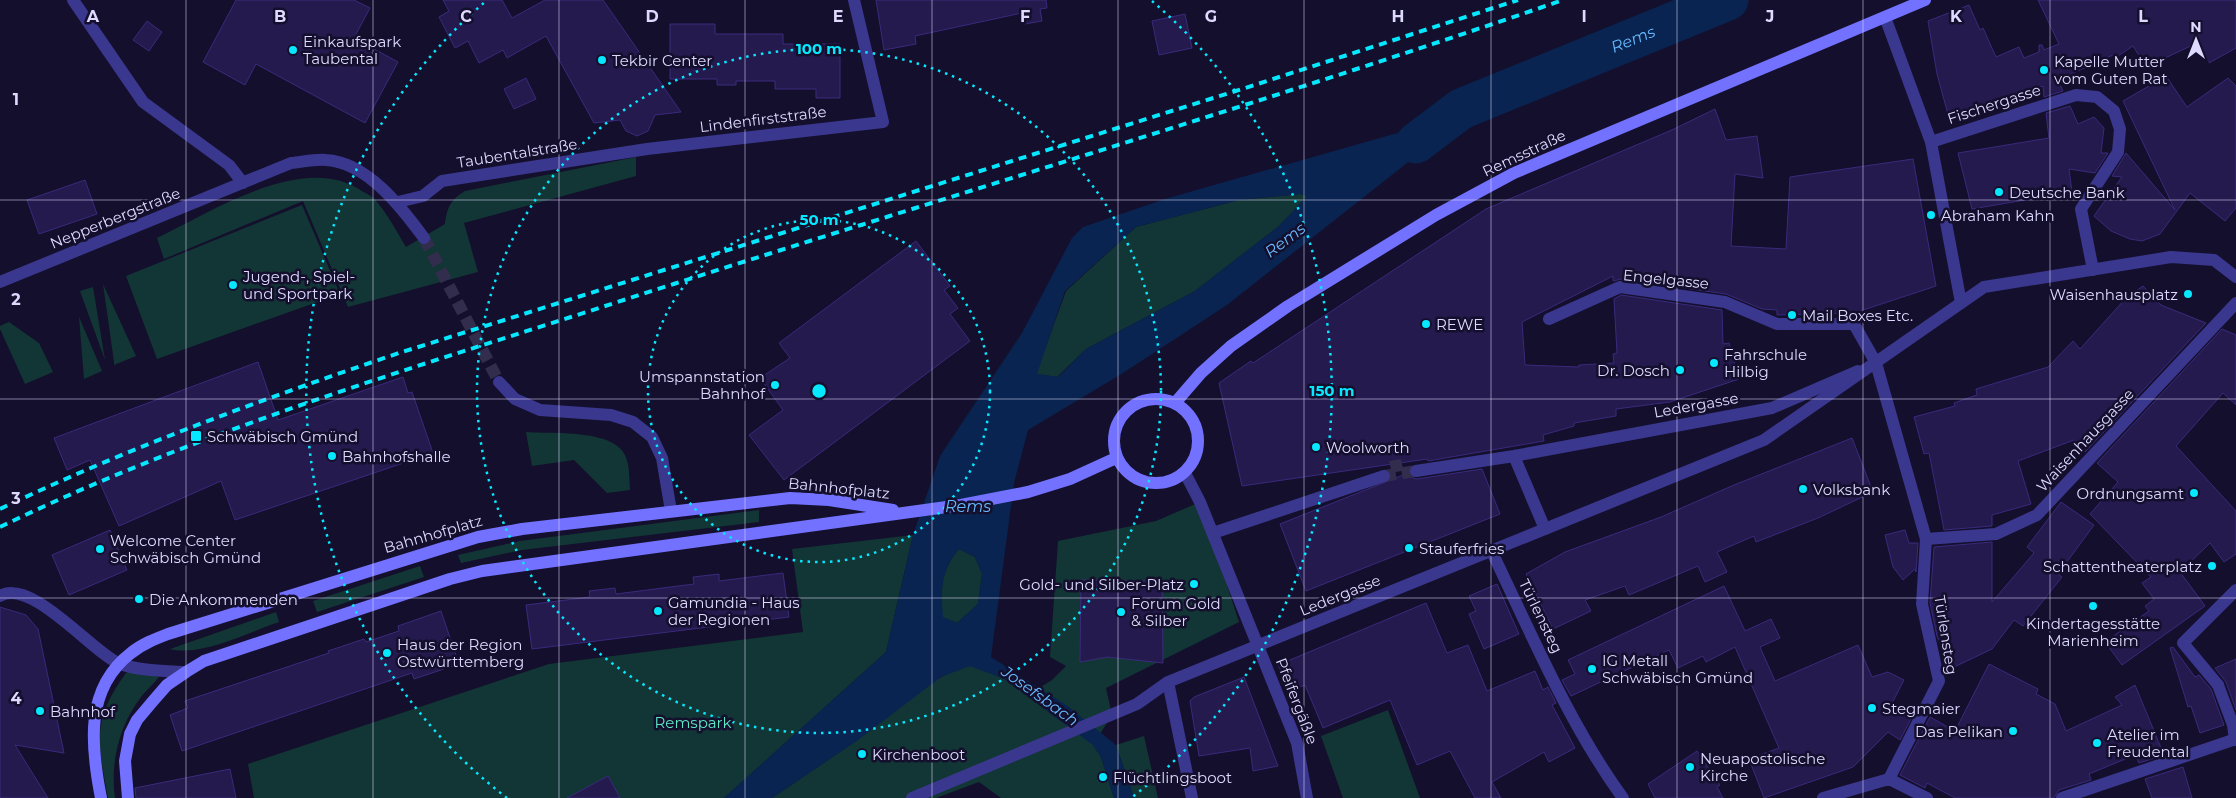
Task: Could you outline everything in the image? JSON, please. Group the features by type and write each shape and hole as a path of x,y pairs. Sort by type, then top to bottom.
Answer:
{"main road":[{"name":"Remsstraße","path":"1176,403 1201,373 1231,346 1288,306 1436,214 1514,174 1925,0"},
{"path":"1161,398 1176,403 1186,411 1194,422 1198,435 1195,456 1184,473 1173,480 1160,483 1147,482 1129,473 1116,458 1113,443 1115,428 1122,415 1132,405 1146,399 1161,398"},
{"path":"903,511 960,505 1028,492 1070,479 1116,458"},
{"name":"Bahnhofplatz","path":"101,798 95,768 94,714 99,696 119,663 141,646 168,634 441,547 522,529 790,498 846,502 903,511"},
{"name":"Bahnhofplatz","path":"128,798 124,761 130,734 137,720 167,685 204,662 450,579 482,571 770,533 903,511"}],"street":[{"path":"73,0 143,102 229,165 242,183 291,163 327,159 361,170 398,202 424,238"},
{"name":"Lindenfirststraße","path":"647,149 883,122 854,0"},
{"path":"1885,17 1931,142 1961,304"},
{"name":"Fischergasse","path":"1931,142 2076,95 2097,97 2114,111 2120,129 2118,152 2081,209 2093,270"},
{"name":"Taubentalstraße","path":"398,202 423,196 442,182 647,149"},
{"name":"Nepperbergstraße","path":"1,278 242,183"},
{"name":"Ledergasse","path":"912,798 1112,715 1136,704 1168,682 1764,440 1876,364 1984,287 2171,257 2214,260 2236,277"},
{"name":"Engelgasse","path":"1549,319 1620,287 1725,302 1777,324 1854,324 1876,364"},
{"name":"Waisenhausgasse","path":"1926,539 1996,534 2037,515 2236,303"},
{"name":"Ledergasse","path":"1416,471 1514,456 1772,408 1876,364"},
{"name":"Türlensteg","path":"1876,364 1926,539 1922,604 1939,681 1889,779"},
{"path":"499,382 515,399 540,410 611,415 633,422 652,437 662,458 671,511"},
{"path":"1514,456 1545,529"},
{"path":"1184,473 1200,502 1258,646"},
{"path":"1213,533 1384,476"},
{"name":"Türlensteg","path":"1491,550 1546,664 1591,747 1623,798"},
{"path":"2062,798 2236,741 2233,725 2218,685 2183,643 2236,590"},
{"path":"2,595 16,594 40,604 61,617 119,663"},
{"name":"Pfeifergäßle","path":"1258,646 1298,743 1308,798"},
{"name":"Bahnhofplatz","path":"119,663 156,671 186,672"},
{"path":"1168,682 1192,798"},
{"path":"1824,798 1889,779 1927,798"}],"green space":[{"path":"636,157 636,176 464,223 478,272 348,307 303,201 164,259 157,238 230,201 258,190 286,181 313,178 339,180 372,197 385,212 406,247 445,224 450,205 465,191"},
{"path":"1300,194 1308,196 1279,226 1195,291 1086,349 1057,377 1036,374 1066,291 1136,227 1239,200"},
{"name":"Jugend-, Spiel- und Sportpark","path":"302,205 340,294 157,359 126,276"},
{"path":"103,284 136,356 114,365 114,362"},
{"path":"93,287 105,360 80,291"},
{"path":"79,317 102,371 84,379"},
{"path":"9,322 39,343 53,372 25,384 0,329 0,326"},
{"path":"526,432 580,434 608,441 618,447 627,459 630,490 607,493 574,460 532,466"},
{"path":"1200,502 1239,622 1106,688 1112,715 1093,745 1101,757 1114,798 1001,798 979,782 936,798 772,798 857,740 912,697 944,675 971,666 978,667 1001,676 1028,695 1052,680 1066,666 1050,657 1058,541 1156,521"},
{"path":"759,510 759,522 522,550 461,563 458,555 520,541"},
{"name":"Remspark","path":"913,535 886,652 724,798 254,798 248,764 549,664 803,632 792,549"},
{"path":"959,549 975,557 982,574 978,604 957,623 942,617 942,598 945,573"},
{"path":"420,566 424,577 317,612 313,601"},
{"path":"276,612 279,622 225,642 196,650 182,651 170,649"},
{"path":"131,670 159,677 143,694 127,720 115,758 115,798 108,798 100,747 102,719 115,690 126,673"},
{"path":"1388,710 1420,798 1343,798 1321,736"},
{"path":"1144,736 1158,798 1134,798 1116,745"}],"water":[{"name":"Rems","path":"1461,109 1421,152 1227,305 1123,373 1028,430 1014,483 991,657 1069,707 1116,745 1134,798 1114,798 1101,757 1093,745 1004,679 970,666 941,677 858,740 772,798 724,798 886,652 913,535 940,456 1022,333 1072,238 1083,227 1165,199 1415,128","holes":["1300,194 1307,196 1279,226 1195,291 1086,349 1058,377 1037,374 1065,291 1136,227 1239,200","959,549 975,557 982,574 978,604 957,623 943,617 942,589 948,565"]}],"building":[{"name":"Einkaufspark Taubental","path":"236,0 354,0 370,8 354,38 398,62 365,123 256,64 245,85 203,62"},
{"name":"Tekbir Center","path":"443,0 502,0 512,18 545,0 603,0 681,112 655,115 648,131 637,136 626,131 620,120 594,123 546,36 507,58 503,50 479,63 468,41 455,48 439,17 449,11"},
{"path":"876,0 1046,0 1047,8 1040,9 1042,21 1025,24 1022,13 915,36 916,44 884,50"},
{"path":"2038,0 2236,0 2236,48 2209,63 2197,43 2146,67 2133,46 2115,58 2113,55 2058,80 2063,91 2044,97 2043,86 1988,104 1989,107 1949,118 1937,74 1928,21 1969,5 1980,30 1983,28 1996,57 2019,47 2024,58 2039,52 2039,45 2042,45 2044,50 2059,44"},
{"path":"1185,14 1192,48 1159,55 1152,21"},
{"path":"147,21 162,32 149,51 133,40"},
{"path":"670,24 715,24 715,34 783,34 783,44 840,44 840,98 816,98 816,89 775,89 775,81 736,81 736,85 717,85 717,79 670,79"},
{"path":"2166,76 2187,107 2228,78 2236,86 2236,208 2225,221 2190,193 2160,234 2142,241 2130,239 2111,231 2094,216 2122,177 2112,176 2126,153 2175,210 2123,101"},
{"path":"526,78 536,99 514,109 504,89"},
{"path":"2070,106 2078,124 2094,117 2104,128 2101,153 2108,153 2095,173 2069,169 2072,192 1972,209 1958,153 2049,138 2046,113"},
{"path":"1715,109 1726,140 1757,136 1763,178 1735,174 1731,246 1786,249 1790,177 1913,159 1936,286 1854,313 1777,315 1777,310 1762,309 1726,294 1621,279 1613,281 1613,276 1522,322 1525,365 1579,367 1579,365 1614,363 1613,354 1617,353 1614,299 1621,295 1722,310 1723,344 1729,343 1739,379 1670,402 1616,409 1616,416 1574,423 1574,426 1543,435 1544,441 1428,461 1427,459 1242,486 1219,383 1251,361 1253,363 1486,209 1674,129"},
{"path":"85,180 97,214 39,234 27,200"},
{"path":"916,241 950,286 944,290 958,308 950,314 970,341 784,480 749,435 783,410 760,378 790,358 779,343"},
{"path":"2143,286 2161,305 2206,323 2085,452 2074,440 2018,461 2031,504 1992,515 1992,526 1944,530 1929,453 1924,454 1914,417 1955,406 1954,403 1977,395 1976,389 2048,367 2073,341 2080,349 2126,298"},
{"path":"2222,329 2236,335 2236,405 2223,393 2176,446 2236,511 2236,554 2224,562 2210,543 2180,572 2205,606 2122,665 2105,642 2149,611 2145,606 2154,599 2142,583 2151,577 2090,514 2118,482 2097,463"},
{"path":"258,362 278,420 403,377 408,393 412,392 433,453 235,520 221,481 119,526 90,460 67,470 54,438"},
{"path":"1852,438 1873,492 1818,518 1756,542 1754,536 1717,552 1727,572 1705,582 1698,566 1629,595 1625,586 1585,600 1591,611 1553,629 1526,574 1565,552 1661,517 1734,485"},
{"path":"1482,469 1500,514 1306,591 1280,524 1408,473 1417,479"},
{"path":"2061,502 2094,525 2058,574 2062,577 2023,626 2014,620 1992,649 1952,668 1937,636 1930,603 1934,547 1992,542 1992,602 2034,553 2027,547"},
{"path":"110,530 127,570 69,595 52,555"},
{"path":"1905,530 1909,543 1918,543 1916,572 1915,569 1903,580 1893,567 1885,535"},
{"name":"Gamundia - Haus der Regionen","path":"783,573 789,617 532,649 526,605 590,597 589,591 615,588 616,594 694,584 693,577 719,574 719,581"},
{"name":"Forum Gold & Silber","path":"1081,580 1162,581 1163,663 1107,657 1080,662"},
{"path":"1497,584 1519,634 1484,649 1469,614 1476,611 1469,596"},
{"path":"1724,586 1745,631 1771,619 1780,638 1760,647 1775,681 1858,645 1872,677 1888,672 1904,680 1891,705 1912,717 1900,740 1888,732 1853,767 1764,798 1749,759 1779,748 1735,647 1706,662 1703,656 1678,668 1669,650 1571,696 1562,680 1575,674 1568,660"},
{"path":"1426,603 1447,653 1468,645 1487,691 1535,671 1543,690 1548,687 1556,703 1552,705 1575,748 1549,762 1544,752 1492,782 1501,798 1475,798 1450,751 1417,765 1390,700 1323,728 1305,685 1290,691 1278,665"},
{"path":"0,607 26,615 38,629 64,753 15,745 48,798 0,798"},
{"path":"441,611 459,664 414,679 412,673 182,751 170,715 188,708 185,701 329,653 328,651 364,639 366,642 399,631 398,626"},
{"path":"2173,647 2195,677 2199,675 2211,689 2224,725 2200,733 2191,706 2188,707 2170,648"},
{"path":"2236,659 2236,710 2226,682 2215,668"},
{"name":"Das Pelikan","path":"1989,664 2038,689 2036,694 2055,704 2066,731 2122,705 2115,697 2135,685 2164,755 2139,763 2135,755 2089,774 2091,780 2059,790 2054,798 1955,798 1927,783 1925,788 1900,775 1930,717 1955,731"},
{"path":"1244,677 1278,766 1253,771 1250,748 1199,756 1190,701 1194,697"},
{"name":"Neuapostolische Kirche","path":"1697,751 1720,785 1717,787 1723,798 1655,798 1648,784"},
{"path":"2183,767 2192,798 2152,798 2145,779"},
{"path":"230,769 236,798 136,798 135,788"},
{"path":"608,776 620,798 567,798"}],"waterway":[{"name":"Rems","path":"1416,143 1461,109 1728,0"}],"tunnel":[{"path":"424,238 499,382"},
{"path":"1395,460 1398,474"},
{"path":"1384,476 1416,471"}],"railway":[{"path":"0,509 98,465 197,425 399,353 1242,89 1518,0"},
{"path":"0,527 146,463 220,434 371,381 720,269 1323,80 1563,0"}],"place":[{"name":"Einkaufspark Taubental","path":"293,50"},
{"name":"Tekbir Center","path":"602,60"},
{"name":"Kapelle Mutter vom Guten Rat","path":"2044,70"},
{"name":"Deutsche Bank","path":"1999,192"},
{"name":"Abraham Kahn","path":"1931,215"},
{"name":"Jugend-, Spiel- und Sportpark","path":"233,285"},
{"name":"Waisenhausplatz","path":"2188,294"},
{"name":"Mail Boxes Etc.","path":"1792,315"},
{"name":"REWE","path":"1426,324"},
{"name":"Fahrschule Hilbig","path":"1714,363"},
{"name":"Dr. Dosch","path":"1680,370"},
{"name":"Umspannstation Bahnhof","path":"775,385"},
{"name":"Schwäbisch Gmünd","path":"196,436"},
{"name":"Woolworth","path":"1316,447"},
{"name":"Bahnhofshalle","path":"332,456"},
{"name":"Volksbank","path":"1803,489"},
{"name":"Ordnungsamt","path":"2194,493"},
{"name":"Stauferfries","path":"1409,548"},
{"name":"Welcome Center Schwäbisch Gmünd","path":"100,549"},
{"name":"Schattentheaterplatz","path":"2212,566"},
{"name":"Gold- und Silber-Platz","path":"1194,584"},
{"name":"Die Ankommenden","path":"139,599"},
{"name":"Kindertagesstätte Marienheim","path":"2093,606"},
{"name":"Gamundia - Haus der Regionen","path":"658,611"},
{"name":"Forum Gold & Silber","path":"1121,612"},
{"name":"Haus der Region Ostwürttemberg","path":"387,653"},
{"name":"IG Metall Schwäbisch Gmünd","path":"1592,669"},
{"name":"Stegmaier","path":"1872,708"},
{"name":"Bahnhof","path":"40,711"},
{"name":"Das Pelikan","path":"2013,731"},
{"name":"Atelier im Freudental","path":"2097,743"},
{"name":"Kirchenboot","path":"862,754"},
{"name":"Neuapostolische Kirche","path":"1690,767"},
{"name":"Flüchtlingsboot","path":"1103,777"}],"water label":[{"name":"Josefsbach","path":"1040,696"}]}
